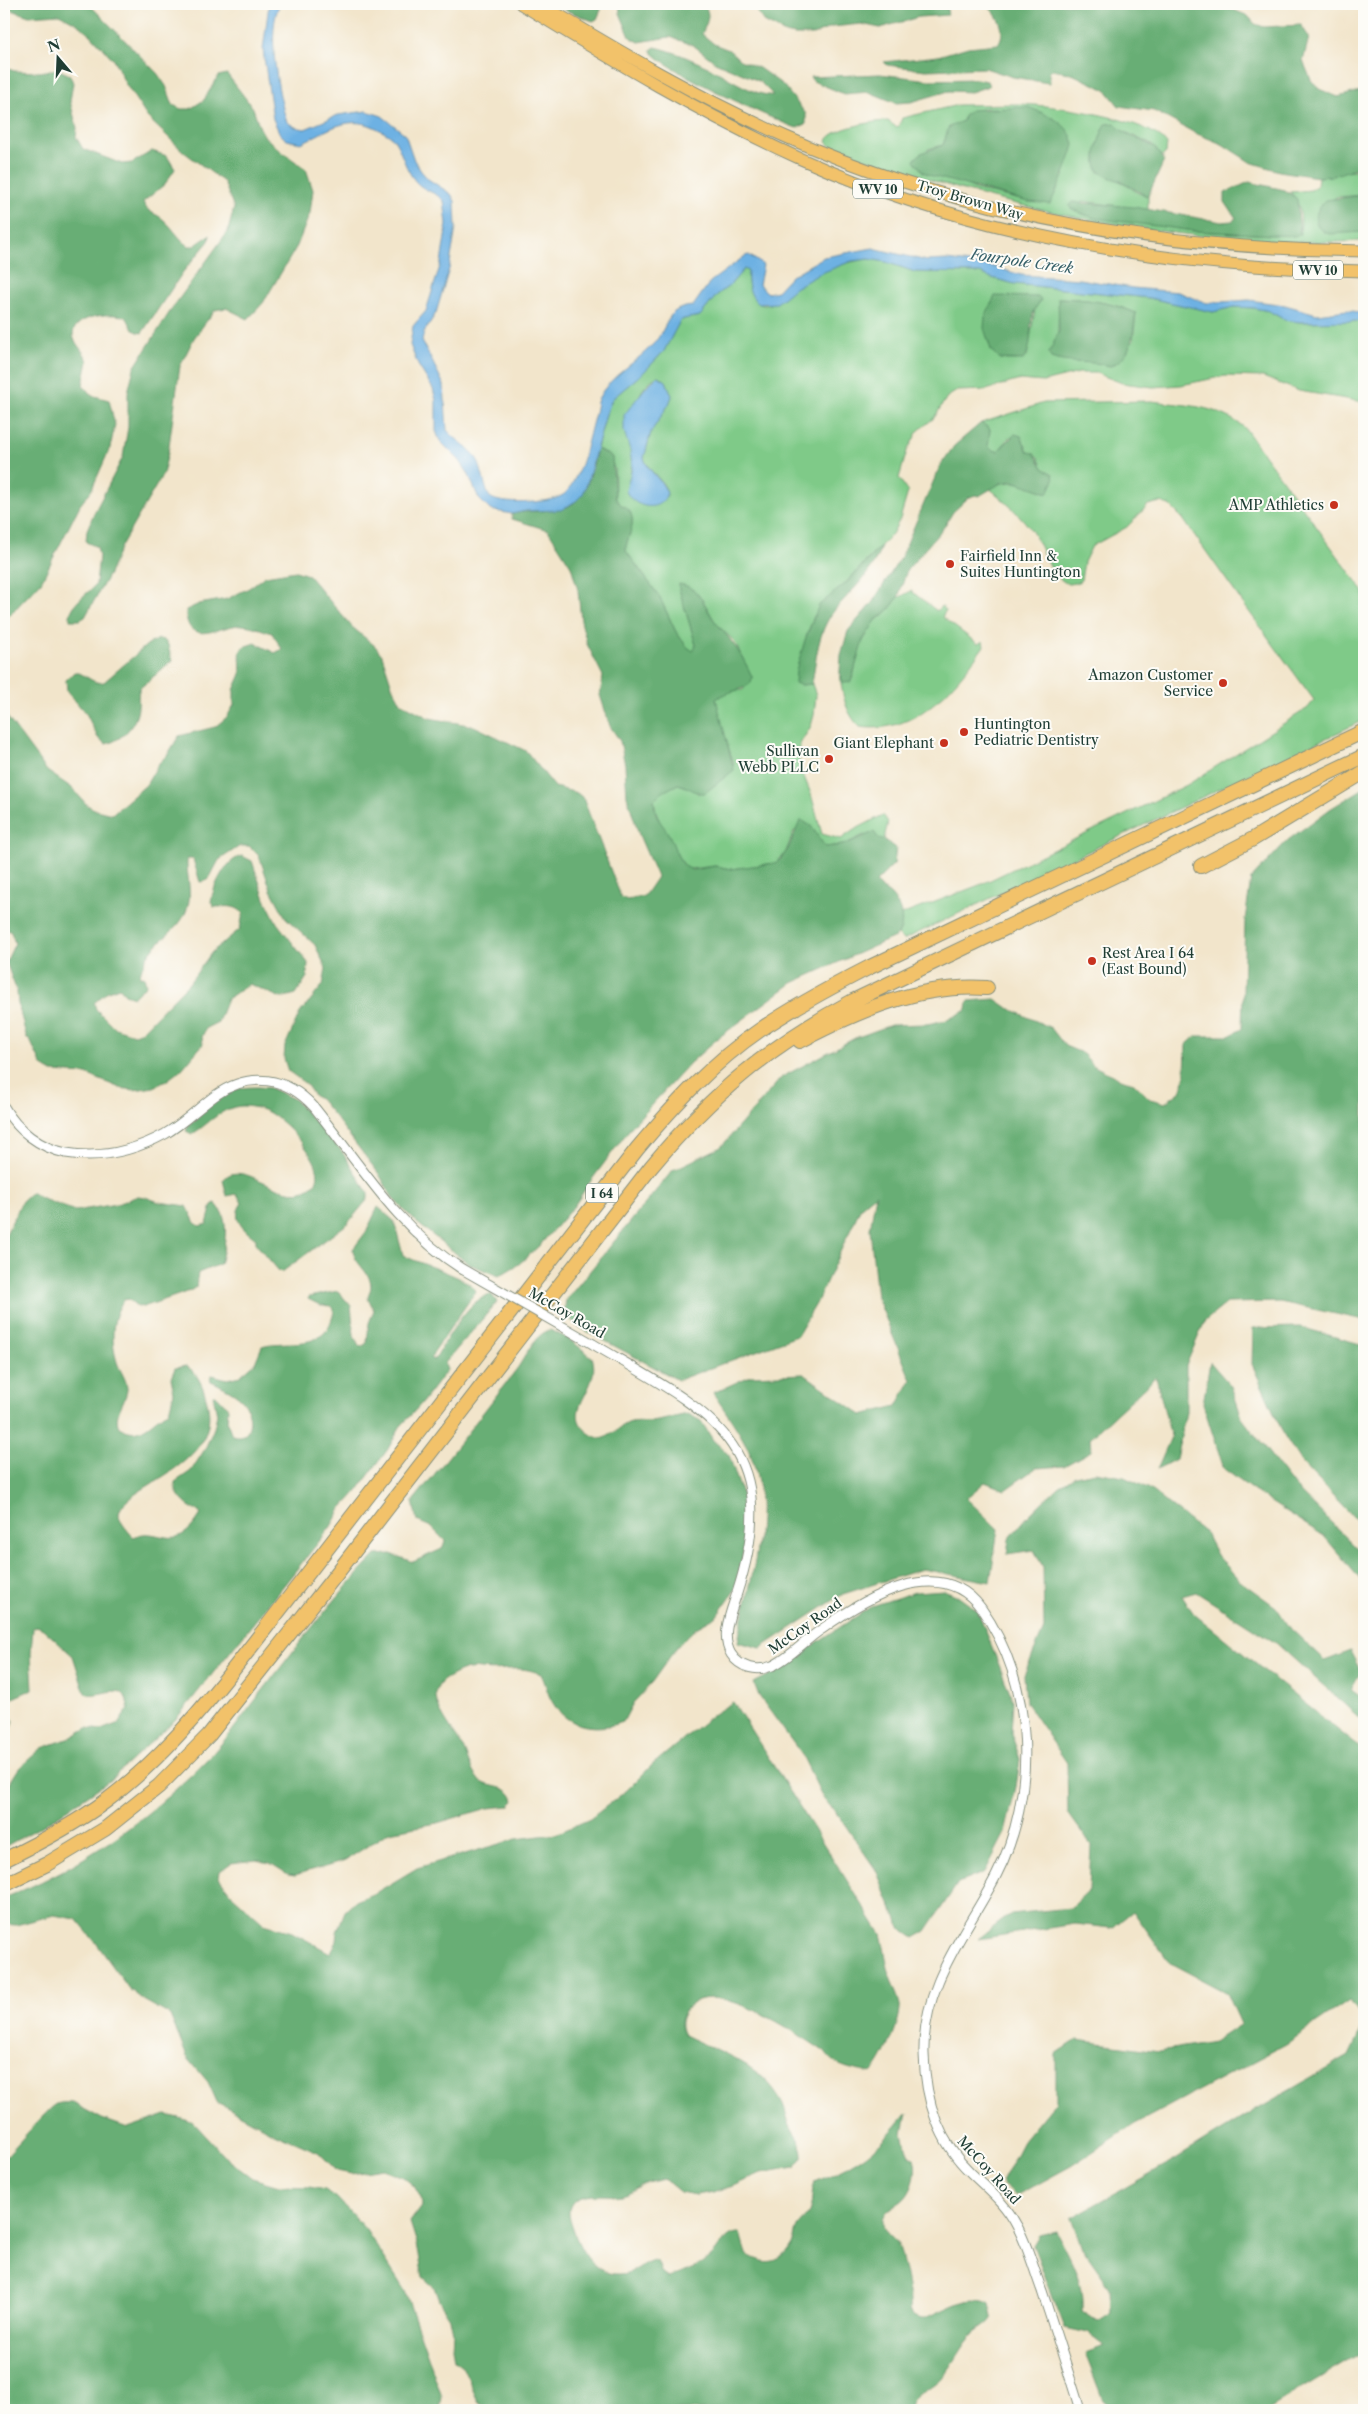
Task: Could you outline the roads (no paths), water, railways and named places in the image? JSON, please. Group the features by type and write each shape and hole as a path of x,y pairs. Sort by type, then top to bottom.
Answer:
{"highway":[{"name":"I 64","path":"5,1859 59,1831 106,1801 160,1755 240,1661 637,1149 685,1095 729,1054 793,1008 854,976 1364,731"},
{"name":"I 64","path":"4,1885 55,1859 105,1829 159,1786 196,1748 237,1702 651,1168 713,1099 755,1063 787,1040 853,1001 1364,756"},
{"path":"1201,866 1253,839 1364,772"},
{"path":"755,1063 844,1020 896,1000 947,989 987,988"}],"main road":[{"name":"Troy Brown Way","path":"521,4 658,87 777,147 875,188 951,212 1014,229 1106,249 1217,264 1364,271"},
{"name":"Troy Brown Way","path":"541,4 647,67 734,113 811,148 902,182 992,208 1105,231 1216,245 1364,252"}],"street":[{"name":"McCoy Road","path":"4,1107 20,1128 48,1147 73,1154 110,1154 130,1150 166,1134 215,1095 237,1083 263,1079 282,1083 307,1099 398,1214 423,1239 455,1264 674,1391 703,1411 722,1431 738,1455 750,1491 752,1521 750,1550 727,1631 728,1648 739,1663 747,1667 760,1669 775,1665 820,1630 845,1614 894,1589 920,1582 950,1584 968,1595 982,1610 998,1638 1016,1684 1022,1719 1024,1766 1020,1805 1012,1841 997,1875 948,1957 934,1989 926,2016 924,2036 925,2068 934,2118 943,2138 956,2158 1006,2207 1021,2235 1060,2344 1080,2410"}],"water":[{"path":"269,4 280,4 274,29 275,62 280,96 287,122 295,127 305,129 338,115 367,111 382,116 405,134 414,160 421,171 428,179 451,194 455,201 456,228 449,269 436,313 424,332 422,341 444,385 447,430 477,459 488,495 495,500 504,502 536,502 555,498 567,492 580,467 595,415 597,401 603,390 655,342 669,318 677,310 693,306 710,282 749,255 763,265 759,285 768,293 777,291 791,276 824,257 873,248 927,261 947,260 991,266 1021,275 1079,279 1133,288 1178,292 1207,303 1249,300 1285,305 1317,314 1347,310 1364,313 1364,321 1300,322 1285,320 1269,311 1254,308 1234,307 1213,312 1149,298 1015,284 980,273 915,272 886,262 869,259 852,261 819,274 795,288 777,303 759,304 751,293 748,285 748,271 744,269 730,285 717,295 700,316 680,321 664,351 645,371 612,399 588,480 583,494 576,501 561,510 526,511 512,514 490,510 479,499 468,473 460,461 440,441 436,431 436,400 433,389 418,365 410,345 413,326 426,311 441,263 447,224 444,201 416,182 409,172 394,139 369,125 348,123 339,125 301,143 287,140 280,134 273,119 263,50"},
{"path":"658,376 666,381 672,396 651,432 644,458 667,493 664,500 659,504 647,506 640,505 626,491 632,467 630,450 624,431 624,415 646,387"}],"place":[{"name":"AMP Athletics","path":"1334,505"},
{"name":"Fairfield Inn & Suites Huntington","path":"950,564"},
{"name":"Amazon Customer Service","path":"1223,683"},
{"name":"Huntington Pediatric Dentistry","path":"964,732"},
{"name":"Giant Elephant","path":"944,743"},
{"name":"Sullivan Webb PLLC","path":"829,759"},
{"name":"Rest Area I 64 (East Bound)","path":"1092,961"}],"water label":[{"name":"Fourpole Creek","path":"1022,261"}]}
